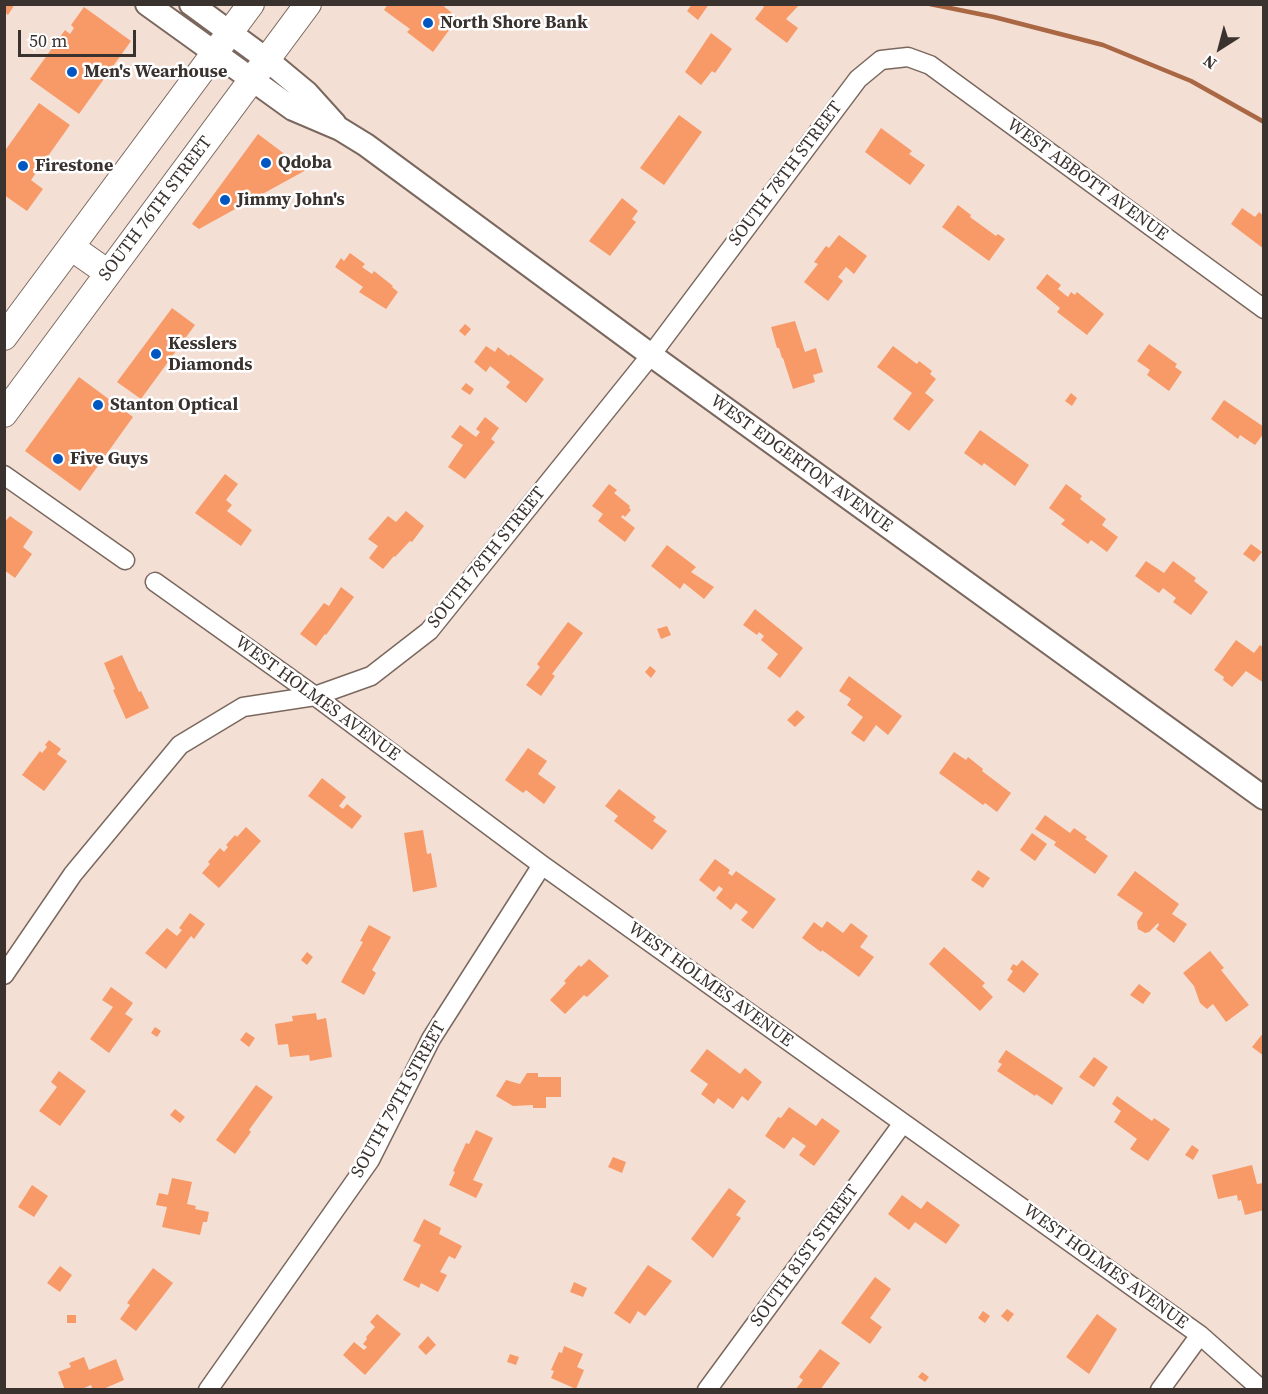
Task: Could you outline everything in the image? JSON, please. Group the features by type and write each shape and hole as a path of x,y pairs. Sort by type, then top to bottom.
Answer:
{"main road":[{"path":"4,337 252,4"},
{"name":"SOUTH 76TH STREET","path":"4,414 308,4"},
{"path":"71,247 108,273"}],"street":[{"name":"WEST EDGERTON AVENUE","path":"147,4 293,109 340,129 366,145 651,355 1263,798"},
{"name":"WEST EDGERTON AVENUE","path":"191,4 266,59 307,93 340,129"},
{"name":"WEST ABBOTT AVENUE","path":"908,57 930,66 1263,309"},
{"name":"SOUTH 78TH STREET","path":"4,975 73,874 180,746 243,706 315,696 371,676 429,631 651,355 858,79 881,60 908,57"},
{"path":"4,475 125,561"},
{"name":"WEST HOLMES AVENUE","path":"155,582 315,696 542,865 1200,1335 1262,1389"},
{"name":"SOUTH 79TH STREET","path":"208,1389 370,1160 431,1039 542,865"},
{"name":"SOUTH 81ST STREET","path":"707,1389 903,1123"},
{"path":"1160,1389 1200,1335"}],"building":[{"path":"4,4 15,4 8,15 4,12"},
{"name":"North Shore Bank","path":"388,4 441,4 458,18 433,52 407,32 410,29 384,10"},
{"path":"692,4 709,4 698,20 687,11"},
{"path":"760,4 800,4 786,19 798,28 787,43 755,19 764,7"},
{"name":"Men's Wearhouse","path":"84,7 131,41 79,114 30,79 65,30 70,34 74,28 71,25"},
{"path":"711,33 732,49 715,73 712,71 701,85 685,72"},
{"name":"Firestone","path":"39,103 70,125 31,180 43,189 27,211 4,195 4,152"},
{"path":"679,115 702,132 664,185 640,168"},
{"path":"881,128 912,151 909,154 925,165 910,185 865,152"},
{"path":"258,134 306,170 199,229 192,224"},
{"path":"622,198 638,211 632,219 636,222 610,256 589,241"},
{"path":"958,205 996,236 998,234 1005,239 989,261 942,227"},
{"path":"1242,208 1255,217 1259,212 1264,216 1264,249 1231,224"},
{"path":"839,235 867,256 854,274 846,267 838,277 843,281 828,301 804,282 818,264 814,262 826,246 829,248"},
{"path":"350,253 365,264 362,267 372,274 374,271 398,292 386,309 359,292 363,287 335,267 341,258 344,261"},
{"path":"1047,274 1061,285 1058,289 1068,297 1071,292 1075,295 1077,292 1104,314 1087,335 1057,312 1060,308 1036,288"},
{"name":"Kesslers Diamonds","path":"172,308 195,325 141,399 117,382"},
{"path":"795,321 805,352 816,348 823,372 813,375 815,382 793,389 771,327"},
{"path":"465,324 471,329 465,336 459,331"},
{"path":"1149,344 1177,364 1175,367 1182,372 1169,391 1147,375 1150,370 1137,361"},
{"path":"486,346 495,352 498,347 544,379 526,403 506,387 510,382 490,366 486,372 474,362"},
{"path":"893,346 917,364 919,361 932,371 930,374 936,379 925,393 934,400 909,431 893,419 912,393 877,367"},
{"path":"79,377 133,417 80,491 25,451"},
{"path":"466,383 474,389 470,395 461,389"},
{"path":"1071,393 1077,398 1072,406 1065,401"},
{"path":"1224,400 1264,427 1264,433 1255,445 1240,435 1238,439 1211,419"},
{"path":"485,417 499,428 491,439 495,442 465,479 448,467 463,445 451,437 460,425 476,437 480,432 476,429"},
{"path":"980,430 1029,465 1015,486 984,463 982,466 964,453"},
{"path":"225,474 238,484 226,500 232,505 227,511 252,530 241,546 195,513"},
{"path":"609,484 617,490 614,493 630,506 631,510 625,517 623,515 621,517 635,528 625,542 598,521 603,514 592,506"},
{"path":"1066,484 1082,496 1080,499 1106,519 1102,525 1118,537 1107,552 1091,540 1088,544 1061,524 1065,520 1049,508"},
{"path":"406,511 424,526 412,542 410,541 383,569 369,558 378,546 368,539 388,516 396,522"},
{"path":"10,516 33,532 23,547 32,554 15,578 4,570 4,523"},
{"path":"1251,544 1262,552 1254,562 1243,554"},
{"path":"667,545 696,567 691,572 714,587 704,599 684,583 680,589 651,566"},
{"path":"1146,561 1164,573 1173,561 1196,578 1194,581 1208,592 1191,615 1173,602 1176,598 1163,588 1159,593 1135,576"},
{"path":"341,587 354,597 316,646 300,634 324,603 329,606"},
{"path":"755,609 803,648 780,678 767,668 778,654 761,640 764,636 759,632 757,635 743,625"},
{"path":"568,622 583,633 552,674 555,676 541,696 526,685 540,667 537,664"},
{"path":"667,626 671,635 661,639 657,629"},
{"path":"1236,640 1254,653 1260,645 1264,648 1264,683 1246,671 1232,687 1214,670"},
{"path":"122,655 149,708 126,719 104,663"},
{"path":"650,666 656,671 651,678 645,672"},
{"path":"849,676 902,716 888,735 876,725 864,742 851,733 863,717 847,705 851,699 839,691"},
{"path":"797,710 805,717 795,727 787,720"},
{"path":"49,740 61,749 57,754 67,761 44,791 22,775 40,751 42,753 47,747 45,745"},
{"path":"528,748 547,761 538,774 556,787 544,804 526,790 523,793 505,780"},
{"path":"954,752 966,760 968,757 1011,793 997,812 985,803 983,805 939,773"},
{"path":"322,778 346,797 339,806 343,809 347,804 362,816 352,829 308,796"},
{"path":"619,789 656,817 653,821 667,831 652,850 614,821 618,816 605,806"},
{"path":"1045,815 1070,833 1074,828 1108,856 1095,874 1054,845 1056,842 1035,829"},
{"path":"246,827 261,841 219,888 202,873 220,848 224,852 228,847 226,845"},
{"path":"423,830 427,854 431,853 437,887 413,892 404,833"},
{"path":"1032,833 1047,844 1035,861 1020,850"},
{"path":"715,859 730,870 728,873 732,876 736,871 776,899 753,929 741,920 748,912 736,903 731,910 716,898 723,889 719,886 714,892 699,880"},
{"path":"978,870 990,878 983,888 971,880"},
{"path":"1135,871 1179,904 1172,914 1187,924 1174,943 1156,929 1158,923 1149,932 1145,933 1138,929 1137,922 1143,913 1117,895"},
{"path":"190,913 205,924 194,939 191,936 166,969 145,953 167,928 177,936 182,930 179,928"},
{"path":"827,921 843,933 851,923 868,936 860,947 874,957 859,977 802,938 814,922 822,928"},
{"path":"369,925 391,937 372,970 376,973 364,995 341,982 363,942 360,941"},
{"path":"944,947 985,983 982,986 993,997 980,1011 929,964"},
{"path":"1210,951 1224,968 1221,970 1249,1005 1226,1022 1213,1004 1207,1009 1200,1003 1194,986 1183,973"},
{"path":"307,952 313,957 307,965 301,960"},
{"path":"589,959 609,976 587,997 584,995 565,1014 550,1000 579,965 581,967"},
{"path":"1022,960 1039,974 1024,993 1007,980 1013,971 1010,969 1013,964 1017,966"},
{"path":"1139,984 1151,993 1143,1004 1130,995"},
{"path":"111,987 133,1003 125,1014 133,1019 109,1053 90,1039 113,1007 102,1000"},
{"path":"316,1013 317,1020 326,1018 332,1057 310,1061 309,1055 290,1057 288,1044 278,1045 275,1024 293,1021 292,1016"},
{"path":"155,1027 161,1031 157,1037 151,1033"},
{"path":"246,1032 255,1038 249,1047 240,1040"},
{"path":"1264,1032 1264,1056 1252,1047"},
{"path":"707,1049 740,1074 745,1068 762,1082 748,1101 742,1096 733,1109 718,1098 714,1104 701,1094 708,1084 690,1071"},
{"path":"1006,1050 1063,1088 1052,1105 997,1071 1002,1064 998,1062"},
{"path":"1094,1057 1108,1067 1094,1087 1079,1077"},
{"path":"59,1071 86,1091 60,1126 39,1111 57,1087 51,1082"},
{"path":"527,1073 538,1073 538,1077 561,1077 561,1097 546,1097 546,1108 533,1108 533,1105 513,1106 496,1096 506,1080 520,1084"},
{"path":"256,1085 273,1097 235,1154 216,1140"},
{"path":"1117,1096 1152,1121 1154,1118 1170,1129 1148,1161 1130,1149 1137,1139 1114,1122 1121,1111 1112,1104"},
{"path":"789,1107 816,1126 822,1118 840,1131 814,1166 799,1155 806,1146 793,1137 784,1149 765,1136 778,1117 781,1118"},
{"path":"175,1109 185,1117 180,1123 170,1115"},
{"path":"476,1130 493,1138 473,1180 483,1184 476,1198 449,1185 466,1143 469,1144"},
{"path":"1192,1145 1199,1150 1193,1160 1185,1155"},
{"path":"613,1157 626,1162 622,1173 608,1167"},
{"path":"1252,1165 1257,1184 1264,1183 1264,1210 1245,1215 1241,1200 1238,1201 1237,1195 1218,1199 1212,1175"},
{"path":"172,1178 192,1182 187,1204 196,1206 195,1209 209,1212 207,1222 203,1222 200,1235 162,1227 167,1207 156,1205 159,1193 168,1195"},
{"path":"32,1185 48,1196 34,1217 18,1207"},
{"path":"729,1188 746,1201 736,1215 741,1218 713,1258 691,1239"},
{"path":"902,1195 921,1209 927,1201 960,1225 946,1244 915,1222 909,1230 888,1214"},
{"path":"424,1219 441,1228 439,1234 462,1246 455,1259 449,1256 440,1272 447,1275 438,1292 421,1283 419,1288 403,1280 421,1245 413,1241"},
{"path":"648,1265 672,1281 645,1316 638,1311 630,1324 614,1313"},
{"path":"60,1266 72,1275 60,1292 47,1283"},
{"path":"153,1268 173,1283 136,1331 120,1319 130,1305 127,1303"},
{"path":"875,1277 891,1289 870,1318 882,1327 870,1344 841,1323"},
{"path":"574,1282 587,1288 583,1297 570,1292"},
{"path":"1007,1309 1014,1314 1008,1322 1001,1316"},
{"path":"983,1311 990,1316 985,1323 978,1318"},
{"path":"377,1314 401,1334 365,1375 343,1355 354,1342 364,1350 367,1347 363,1344 375,1327 370,1322"},
{"path":"1097,1314 1117,1329 1089,1374 1066,1357"},
{"path":"67,1315 76,1315 76,1323 67,1323"},
{"path":"428,1336 436,1345 426,1355 418,1347"},
{"path":"564,1346 583,1354 577,1367 584,1370 576,1389 551,1378 554,1371 551,1370"},
{"path":"820,1349 840,1363 820,1390 795,1390 803,1380 799,1377"},
{"path":"510,1354 519,1357 516,1365 507,1362"},
{"path":"84,1357 89,1370 116,1359 124,1380 101,1390 93,1390 91,1385 80,1390 65,1390 58,1372 71,1367 69,1363"},
{"path":"922,1372 929,1377 925,1382 918,1377"}],"waterway":[{"path":"930,4 994,17 1103,45 1191,81 1264,122"}],"place":[{"name":"North Shore Bank","path":"428,23"},
{"name":"Men's Wearhouse","path":"72,72"},
{"name":"Qdoba","path":"266,163"},
{"name":"Firestone","path":"23,166"},
{"name":"Jimmy John's","path":"225,200"},
{"name":"Kesslers Diamonds","path":"156,354"},
{"name":"Stanton Optical","path":"98,405"},
{"name":"Five Guys","path":"58,459"}]}
